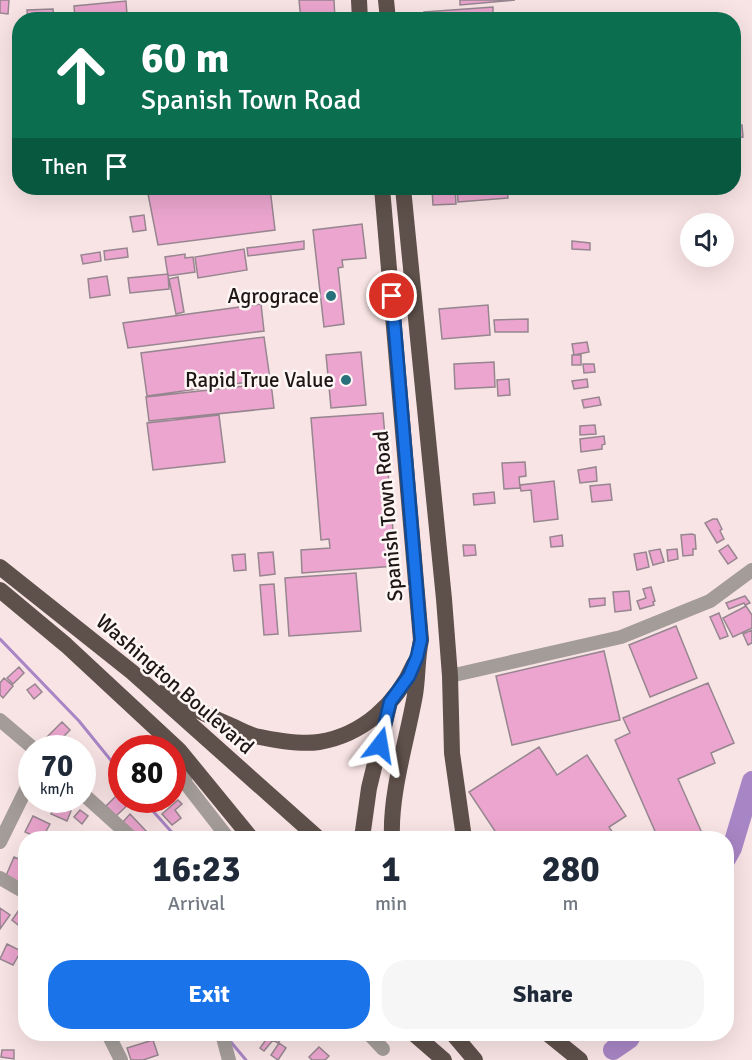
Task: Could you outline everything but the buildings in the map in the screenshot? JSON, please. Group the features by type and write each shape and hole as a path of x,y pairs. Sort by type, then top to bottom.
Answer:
{"highway":[{"name":"Spanish Town Road","path":"383,195 421,640 417,657 416,692 402,757 392,831"},
{"path":"404,195 444,599 450,676 452,753 461,831"},
{"path":"394,318 415,318"},
{"name":"Washington Boulevard","path":"0,567 132,672 310,831"},
{"name":"Washington Boulevard","path":"0,590 66,645 163,735"},
{"path":"132,672 207,716 253,736 318,743 344,735 368,723 390,702 409,676 417,657"},
{"path":"363,831 369,788 390,702"},
{"name":"Washington Boulevard","path":"186,759 245,831"},
{"path":"422,1041 444,1060"},
{"path":"459,1041 475,1060"},
{"path":"557,1041 580,1060"},
{"path":"563,1041 580,1060"}],"street":[{"path":"450,676 621,637 710,601 752,570"},
{"path":"0,720 18,735"},
{"path":"186,784 223,831"},
{"path":"0,842 18,805"},
{"path":"96,806 124,831"},
{"path":"0,879 18,888"},
{"path":"112,1041 121,1060"},
{"path":"224,1041 229,1060"},
{"path":"376,1041 383,1049"}],"waterway":[{"path":"0,639 79,721 108,757"},
{"path":"734,841 752,781"},
{"path":"155,813 171,831"},
{"path":"230,1041 246,1060"},
{"path":"613,1050 626,1041"}],"place":[{"name":"Agrograce","path":"331,296"},
{"name":"Rapid True Value","path":"346,380"}],"route":[{"path":"380,745 390,702 396,697 409,676 421,640 392,296"}]}
